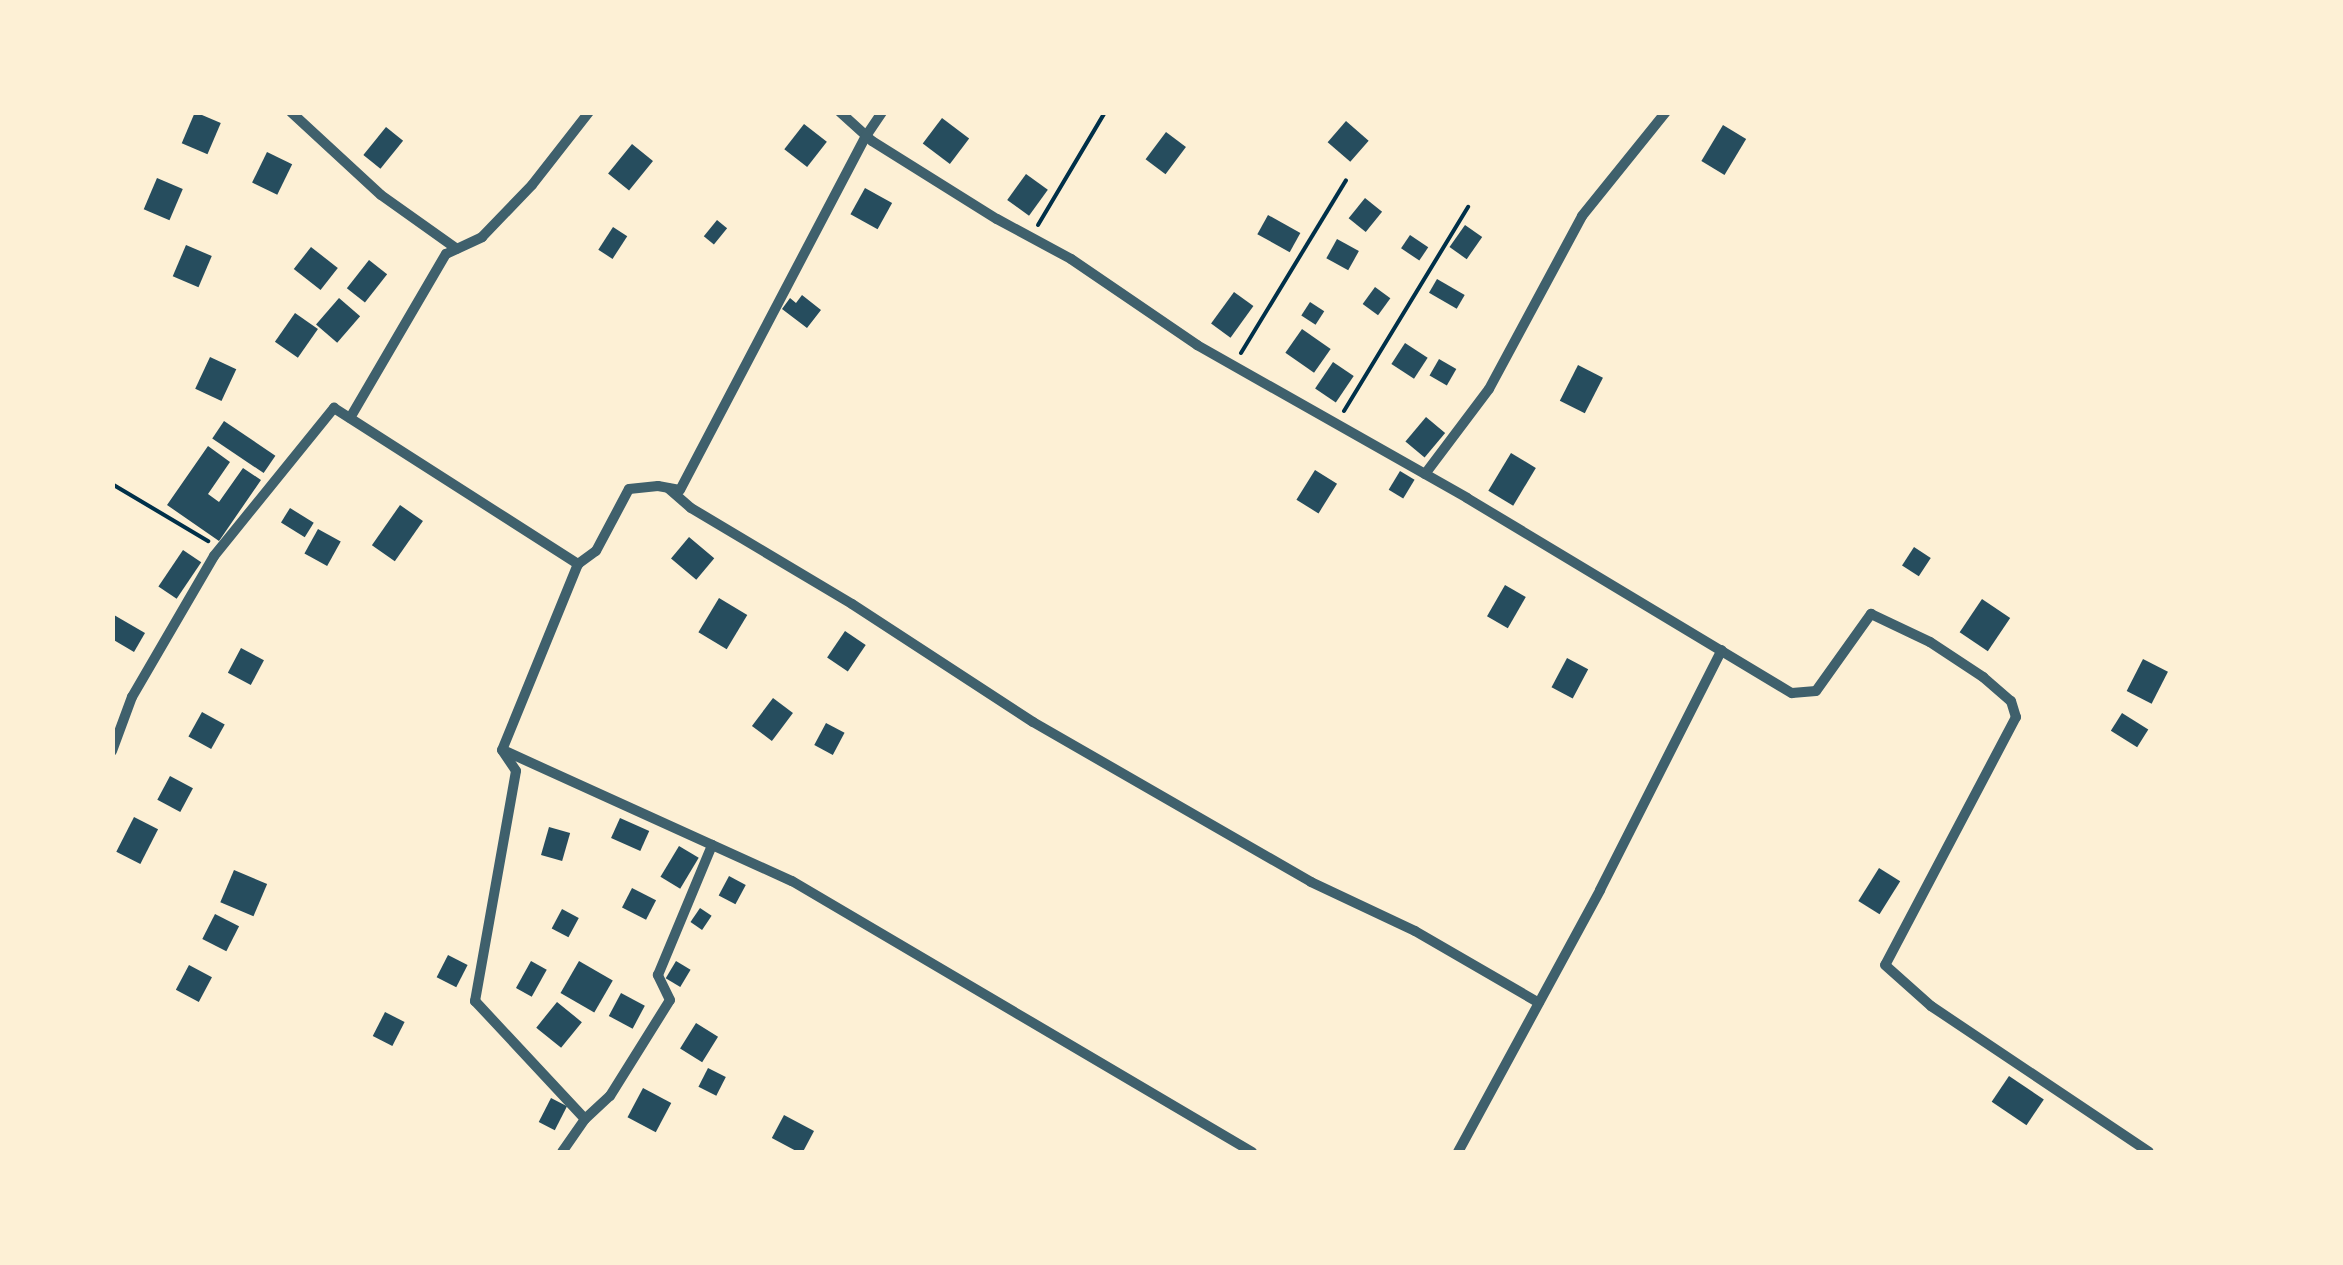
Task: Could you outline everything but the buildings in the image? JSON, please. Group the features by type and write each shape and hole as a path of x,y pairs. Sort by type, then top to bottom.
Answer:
{"street":[{"path":"291,112 381,194 457,248"},
{"path":"350,418 446,254 482,236 495,224 589,112"},
{"path":"840,112 866,136 1233,366 1425,474 1792,693 1816,691 1871,614 1930,642 2011,700 2016,716 1885,965 1931,1006 2150,1152"},
{"path":"502,750 578,564 596,551 629,489 680,490 882,112"},
{"path":"1425,474 1489,389 1582,216 1666,112"},
{"path":"112,751 132,698 221,548 334,408 578,564"},
{"path":"668,488 705,517 852,604 1033,722 1312,882 1415,932 1539,1003"},
{"path":"1458,1152 1722,650"},
{"path":"502,750 792,881 1252,1152"},
{"path":"502,750 516,771 474,1001 585,1119"},
{"path":"562,1152 585,1119 610,1096 670,1000 658,976 712,845"}],"path":[{"path":"1030,238 1105,112"},
{"path":"1233,366 1346,180"},
{"path":"1337,423 1468,206"},
{"path":"112,484 221,548"}]}
